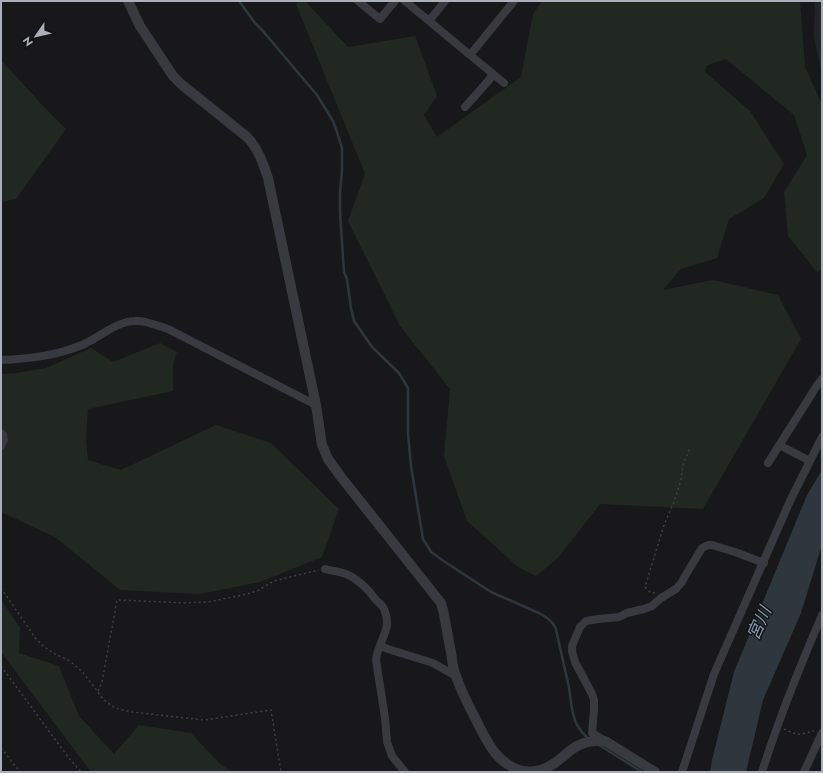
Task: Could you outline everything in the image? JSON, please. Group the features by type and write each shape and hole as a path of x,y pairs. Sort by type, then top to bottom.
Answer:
{"street":[{"path":"128,1 140,26 177,80 247,137 256,149 268,178 316,404 322,445 328,458 341,477 441,603 456,676 462,691 495,754 510,766 532,772 554,764 580,744 603,741"},
{"path":"358,1 380,19 395,1"},
{"path":"405,1 504,83"},
{"path":"429,21 445,1"},
{"path":"470,55 514,1"},
{"path":"465,107 490,79 492,73"},
{"path":"1,360 44,356 70,350 88,342 110,329 136,320 168,329 316,404"},
{"path":"768,463 822,379"},
{"path":"1,433 4,440 1,446"},
{"path":"682,772 714,674 733,628 764,563 790,501 822,438"},
{"path":"779,445 810,461"},
{"path":"655,772 592,733 594,700 575,662 572,646 580,627 586,621 619,617 626,613 650,608 661,598 676,589 682,582 702,548 705,546 712,545 764,563"},
{"path":"324,569 345,574 358,581 382,606 387,620 387,626 377,651 376,660 385,718 387,742 392,756 405,772"},
{"path":"762,772 777,726 822,615"},
{"path":"380,646 434,663 456,676"},
{"path":"804,772 819,732"}],"path":[{"path":"668,594 650,592 645,587 664,525 674,502 681,480 683,466 690,448"},
{"path":"98,692 102,682 117,600 185,603 208,602 247,594 257,591 274,581 324,569"},
{"path":"1,588 36,639 43,646 68,660 77,667 104,700 115,708 132,712 204,720 271,710 281,772"},
{"path":"1,666 68,757 81,772"},
{"path":"777,726 801,735 819,732"},
{"path":"1,748 20,772"}],"shaded area":[{"path":"300,1 305,1 348,47 415,36 437,96 424,115 437,137 521,77 533,14 542,1 800,1 805,67 822,104 822,270 817,272 788,236 784,192 807,155 794,115 726,59 708,65 704,71 750,111 784,164 764,198 729,219 717,258 681,269 663,290 713,280 778,295 801,339 703,509 600,504 558,558 536,576 518,567 467,521 444,456 450,389 400,326 348,221 365,174 296,4"},
{"path":"815,1 822,1 822,73 814,36"},
{"path":"1,60 66,129 16,199 1,202"},
{"path":"160,343 177,352 173,364 173,391 88,409 86,440 88,460 121,470 216,425 271,443 339,509 322,557 260,582 200,594 120,590 55,537 1,512 1,374 46,368 91,348 113,362"},
{"path":"1,599 20,628 19,653 59,666 79,716 114,754 139,725 191,733 219,763 232,772 91,772 1,652"}],"water":[{"name":"宮川","path":"822,470 822,545 801,613 763,700 746,772 710,772 734,672 807,495"}],"waterway":[{"path":"239,1 255,23 317,95 333,121 337,132 342,148 340,212 344,272 347,279 351,308 354,321 372,347 399,373 408,388 408,434 411,466 423,539 431,552 491,592 539,613 551,621 556,629 574,716 579,729 589,739"},
{"path":"599,745 642,772"}]}
